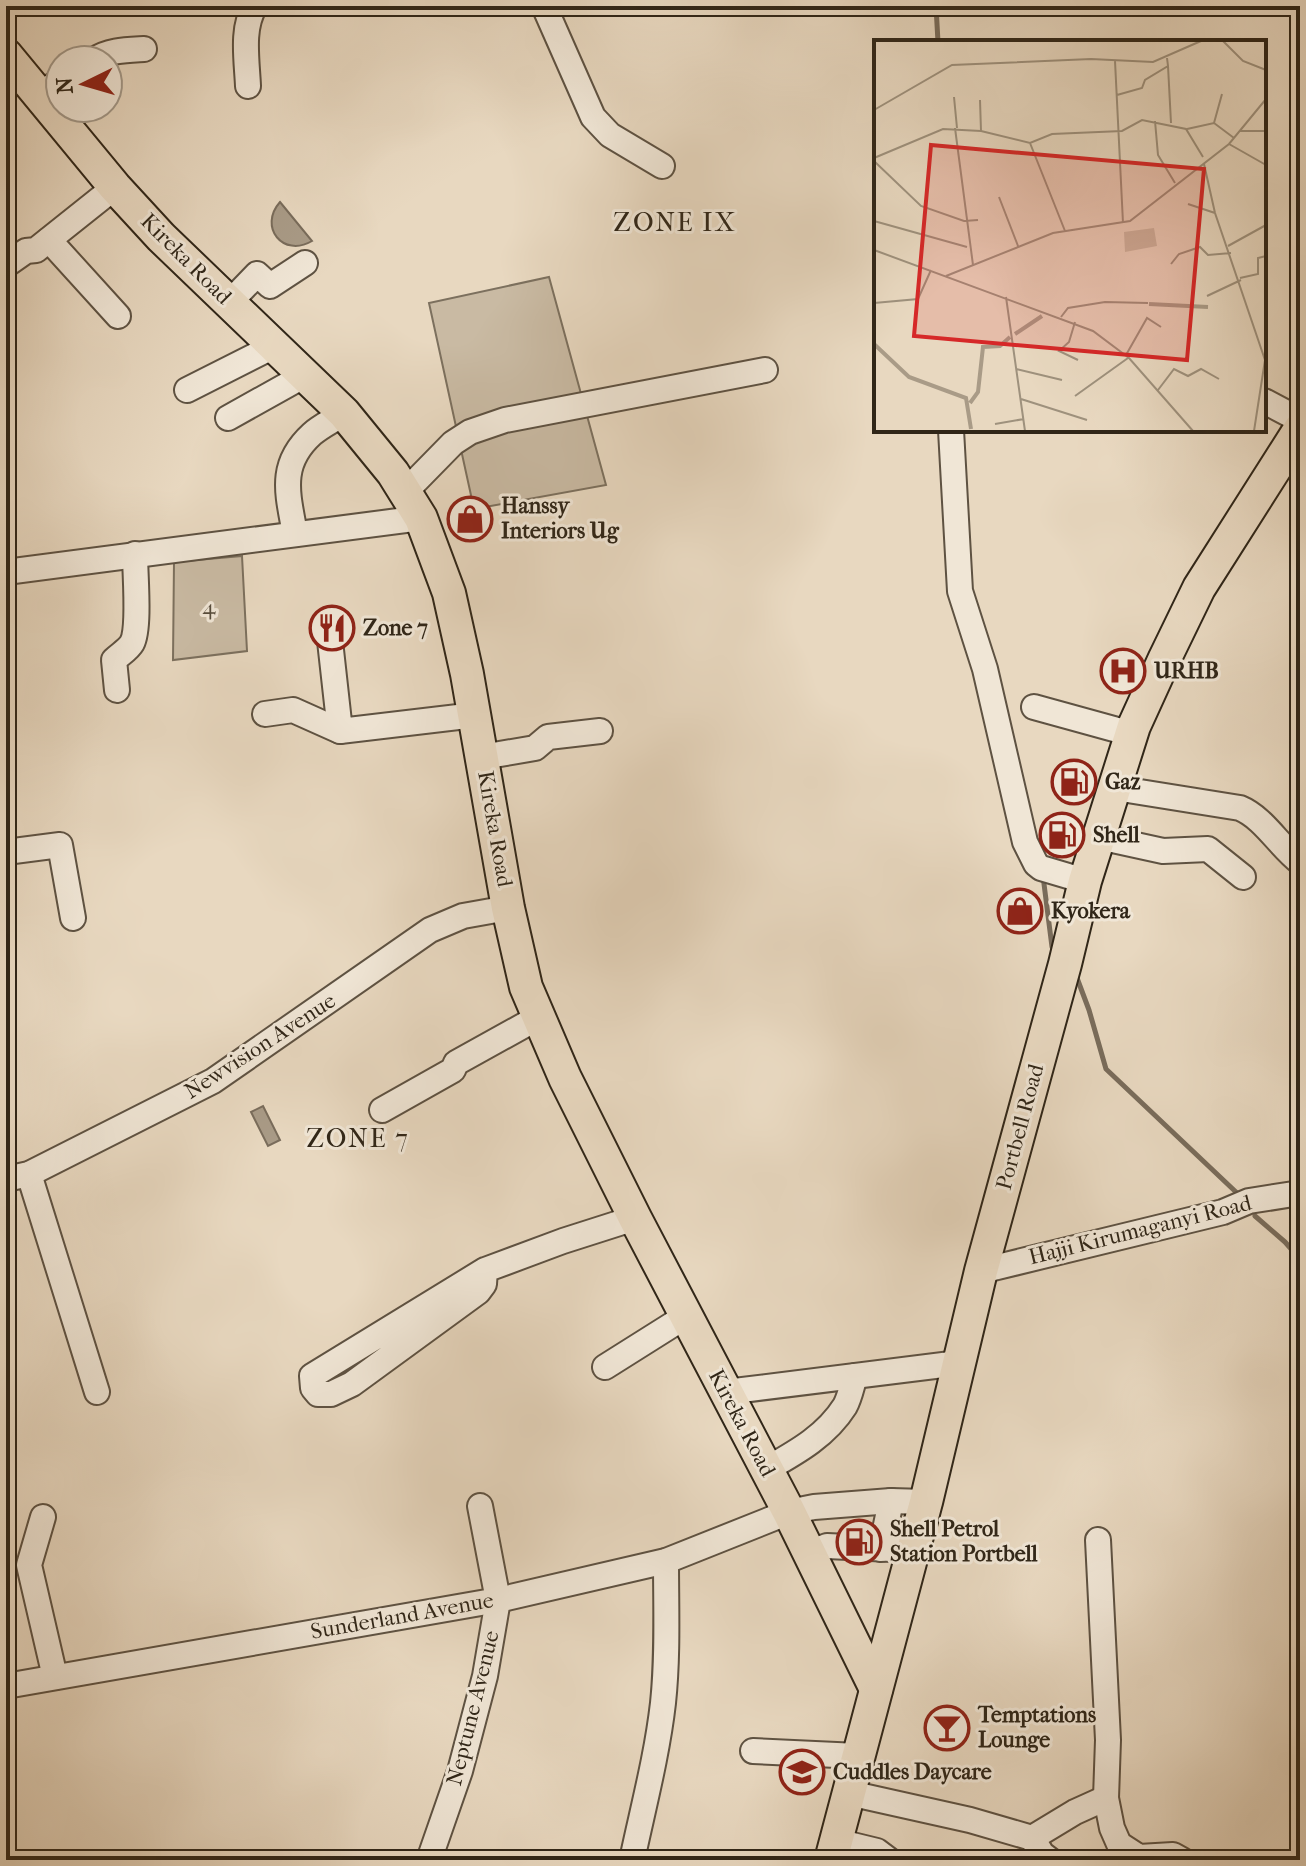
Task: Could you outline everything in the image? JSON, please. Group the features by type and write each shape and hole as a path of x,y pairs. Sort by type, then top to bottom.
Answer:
{"main road":[{"name":"Kireka Road","path":"6,55 44,84"},
{"name":"Kireka Road","path":"74,124 115,187 161,237 344,413 393,473 413,505 449,593 475,715 508,908 526,987 565,1078 726,1392 767,1469 802,1510 876,1689"},
{"name":"Portbell Road","path":"834,1850 926,1502 981,1271 1085,881 1132,734 1199,588 1300,429"}],"street":[{"path":"248,86 246,50 249,15 255,6"},
{"path":"544,6 593,117 610,135 662,166"},
{"path":"124,50 144,49"},
{"path":"6,265 26,251 36,250 115,187"},
{"path":"49,240 118,316"},
{"path":"229,303 257,274 270,286 305,263"},
{"path":"187,390 274,346"},
{"path":"6,572 295,534 413,505 453,443 470,432 505,420 765,370"},
{"path":"228,418 305,375"},
{"path":"1266,402 1300,420"},
{"path":"295,534 287,478 292,458 312,434 344,413"},
{"path":"951,432 960,591 985,669 1025,842 1041,868 1085,881"},
{"path":"117,690 114,660 130,647 136,634 135,554"},
{"path":"330,641 340,731"},
{"path":"1034,707 1132,734"},
{"path":"265,714 293,710 340,731 475,715"},
{"path":"482,757 535,748 548,737 600,731"},
{"path":"1115,788 1240,808 1251,813 1300,862"},
{"path":"1099,837 1163,851 1208,849 1243,877"},
{"path":"6,852 60,845 73,918"},
{"name":"Newvision Avenue","path":"18,1176 213,1081 430,930 463,916 508,908"},
{"path":"382,1110 453,1070 456,1063 539,1017"},
{"path":"18,1176 97,1392"},
{"name":"Hajji Kirumaganyi Road","path":"981,1271 1223,1212 1249,1201 1300,1193"},
{"path":"389,1342 485,1270 635,1218"},
{"path":"605,1367 686,1316"},
{"path":"726,1392 959,1363"},
{"path":"767,1469 804,1448 822,1433 846,1404 855,1376"},
{"path":"881,1549 891,1501"},
{"name":"Sunderland Avenue","path":"6,1686 498,1600 666,1561 802,1510 891,1501 926,1502"},
{"name":"Neptune Avenue","path":"429,1860 460,1771 485,1676 498,1600 480,1506"},
{"path":"43,1517 29,1565 55,1677"},
{"path":"1098,1540 1108,1740 1106,1798 1112,1828 1119,1844 1139,1857 1173,1855 1182,1860"},
{"path":"818,1550 913,1550"},
{"path":"632,1860 655,1757 663,1701 666,1561"},
{"path":"753,1751 858,1756"},
{"path":"849,1793 970,1820 1032,1838 1050,1860"},
{"path":"1032,1838 1075,1812 1106,1798"},
{"path":"834,1850 877,1851 889,1860"}],"green space":[{"path":"549,277 606,485 474,509 429,303"},
{"name":"4","path":"242,556 247,651 173,660 174,562"}],"shaded area":[{"path":"280,202 312,241 292,246 277,237 272,221"},
{"path":"263,1106 280,1140 268,1146 251,1112"}],"waterway":[{"path":"936,6 938,40"},
{"path":"1043,876 1052,947"},
{"path":"1077,978 1106,1069 1237,1193"},
{"path":"1255,1216 1300,1259"}],"place":[{"name":"Hanssy Interiors Ug","path":"470,519"},
{"name":"Zone 7","path":"332,628"},
{"name":"URHB","path":"1123,671"},
{"name":"Gaz","path":"1074,782"},
{"name":"Shell","path":"1062,835"},
{"name":"Kyokera","path":"1020,911"},
{"name":"Shell Petrol Station Portbell","path":"859,1542"},
{"name":"Temptations Lounge","path":"947,1728"},
{"name":"Cuddles Daycare","path":"802,1772"}],"district":[{"name":"ZONE IX","path":"675,222"},
{"name":"ZONE 7","path":"358,1138"}]}
